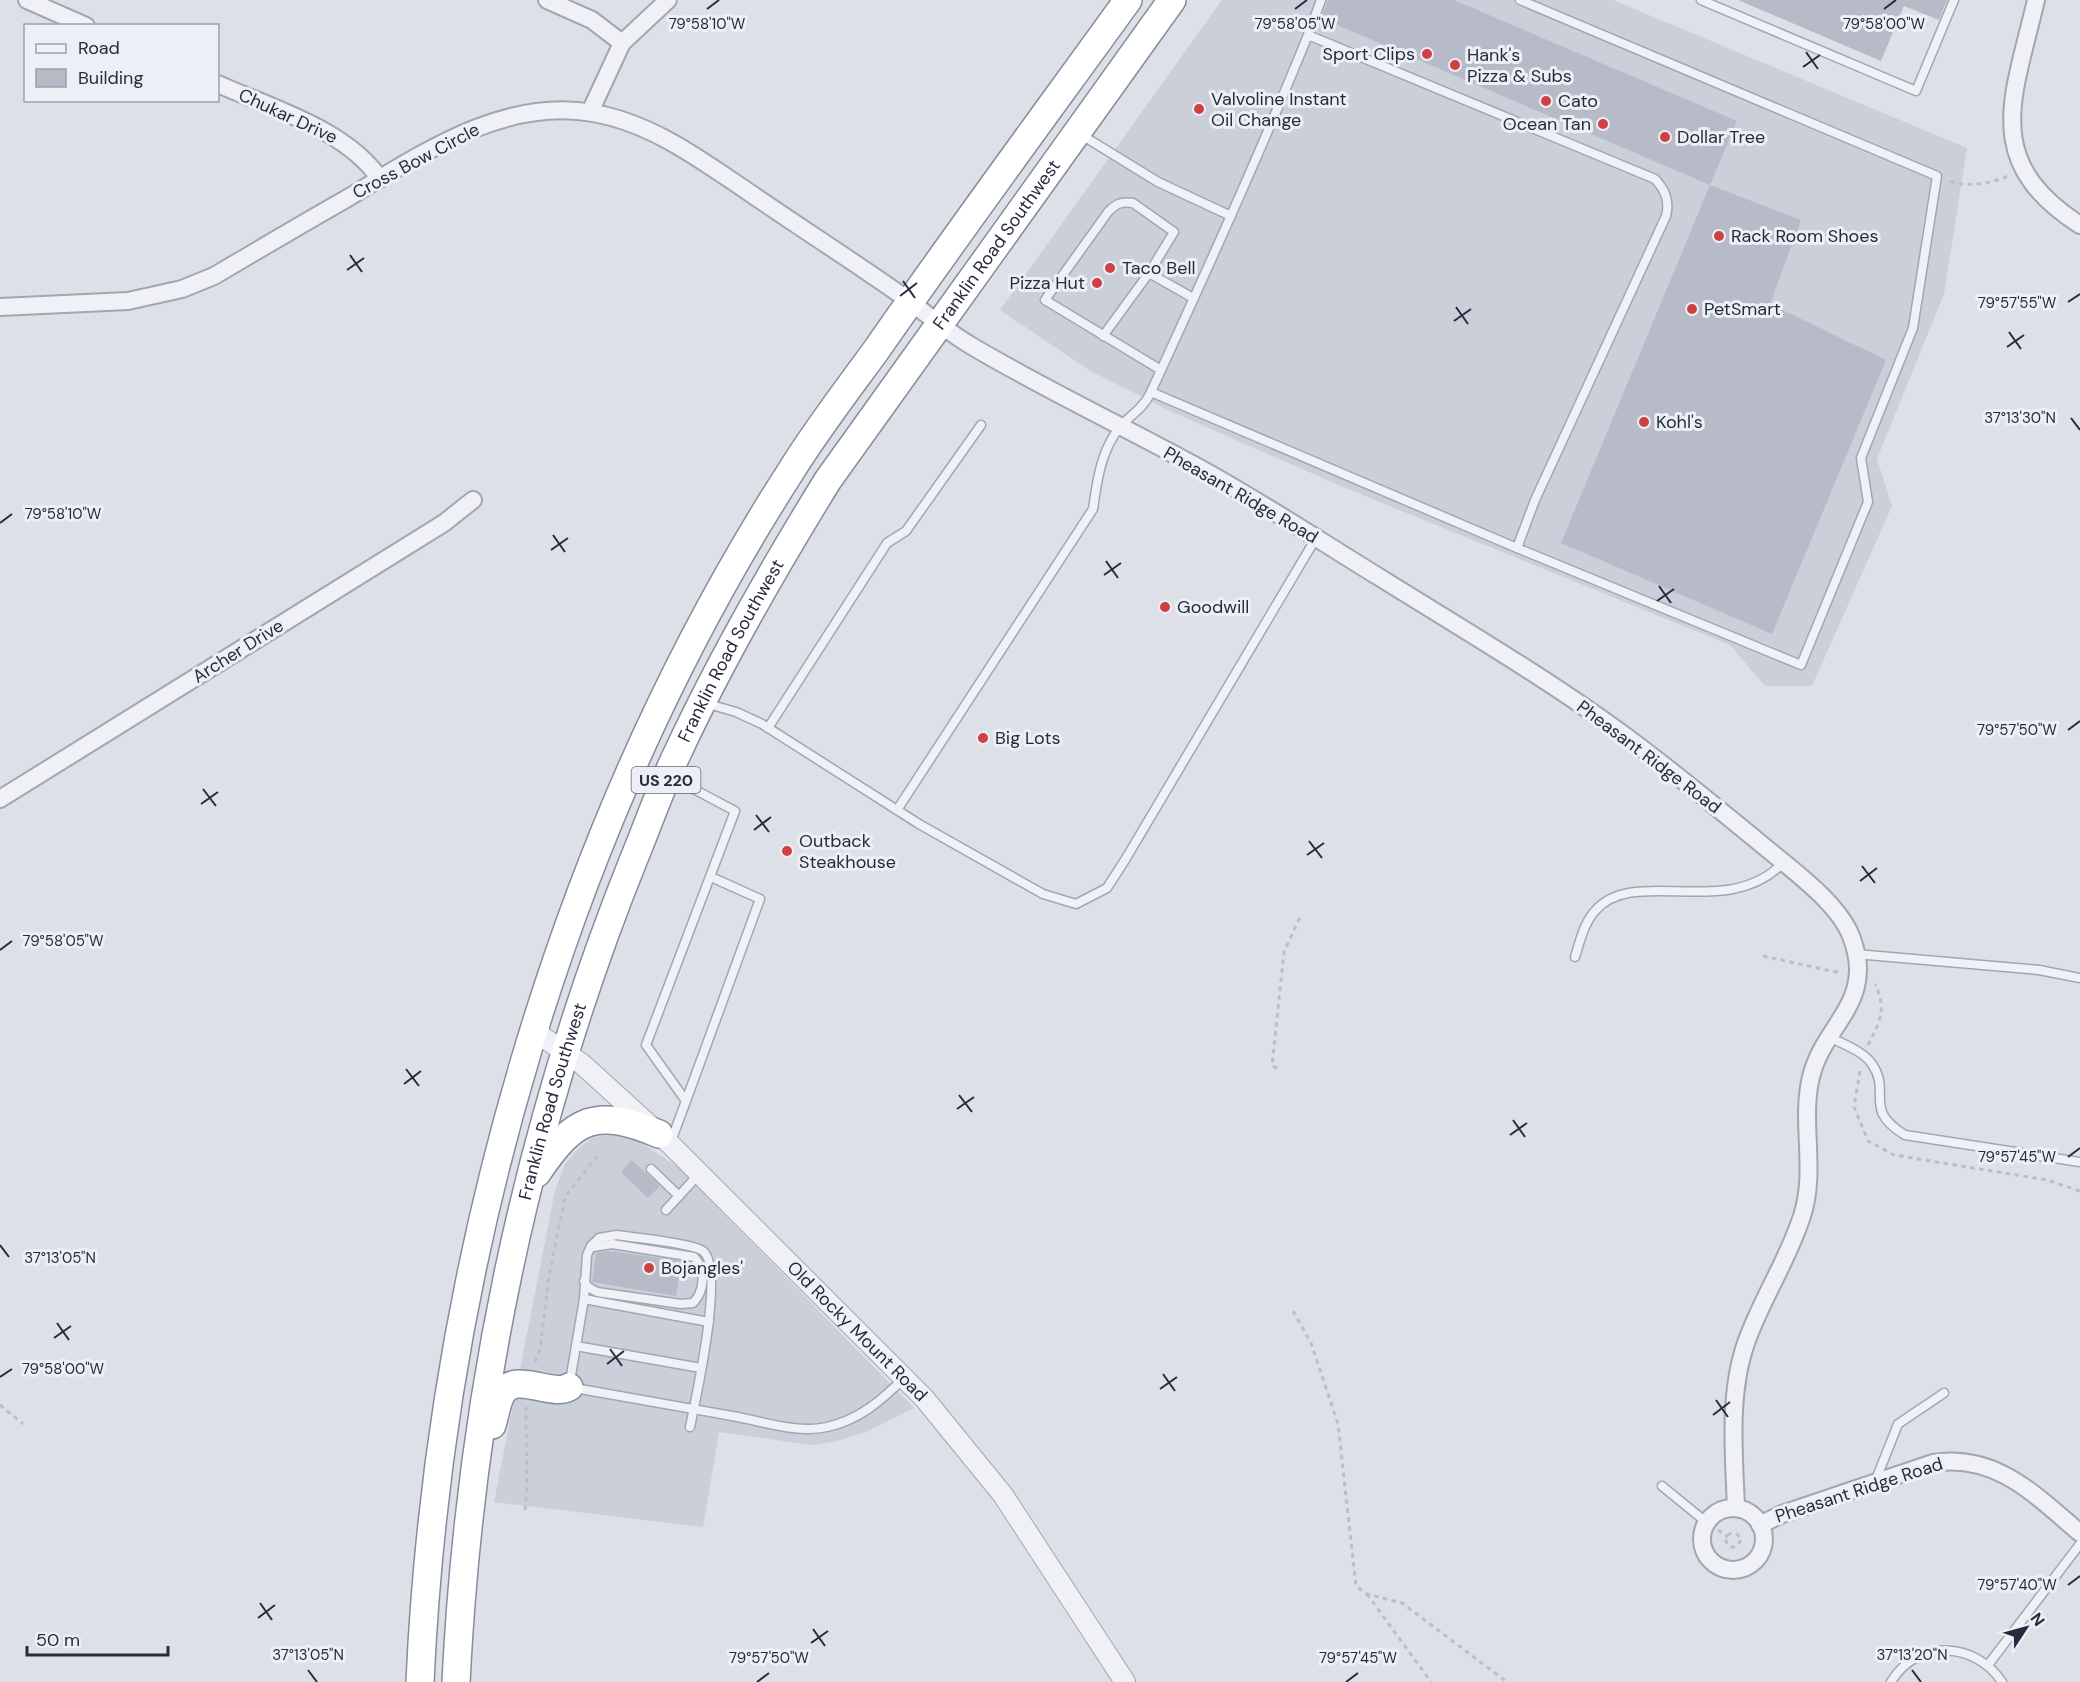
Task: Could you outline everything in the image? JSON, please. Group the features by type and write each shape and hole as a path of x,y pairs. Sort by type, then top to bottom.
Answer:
{"highway":[{"name":"Franklin Road Southwest","path":"420,1682 435,1492 452,1373 474,1254 507,1120 534,1031 599,849 632,769 719,594 790,471 1128,0"},
{"name":"Franklin Road Southwest","path":"456,1682 460,1610 471,1504 490,1363 514,1236 564,1051 596,953 668,776 702,702 778,560 828,480 938,323 1172,0"},
{"path":"526,1189 555,1146 579,1125 605,1120 625,1121 665,1139"},
{"path":"471,1504 501,1395 521,1384 573,1390"}],"street":[{"path":"27,0 81,24"},
{"path":"547,0 592,20 622,43"},
{"path":"590,112 622,43 668,0"},
{"path":"2036,0 2012,104 2011,129 2014,150 2022,169 2052,205 2080,225"},
{"name":"Chukar Drive","path":"219,84 335,137 355,150 380,179"},
{"name":"Cross Bow Circle","path":"0,307 128,301 182,289 214,276 380,179 478,127 533,112 590,112 652,132 694,155 910,301"},
{"name":"Pheasant Ridge Road","path":"910,301 965,342 1119,427 1196,466 1510,658 1623,734 1783,863 1832,907 1848,927 1856,954 1855,994 1848,1012 1818,1055 1811,1078 1808,1100 1808,1185 1802,1218 1747,1341 1740,1364 1736,1407 1736,1508 1754,1516 1760,1525 1763,1544 1760,1554 1746,1567 1726,1569 1709,1559 1704,1551 1701,1541 1712,1526"},
{"name":"Archer Drive","path":"0,800 444,523 473,500"},
{"name":"Old Rocky Mount Road","path":"534,1031 564,1051 665,1139 904,1378 960,1440 1003,1495 1125,1682"},
{"name":"Pheasant Ridge Road","path":"1760,1525 1782,1514 1875,1482 1933,1463 1953,1460 1972,1461 2013,1479 2080,1533"},
{"path":"1712,1526 1719,1510 1736,1508"}],"lane":[{"path":"897,810 1093,509 1099,471 1119,427 1146,404 1231,216 1321,0"},
{"path":"1151,392 1517,548 1801,665 1868,502 1861,458 1913,328 1937,176 1520,0"},
{"path":"1701,0 1916,91 1954,0"},
{"path":"1308,35 1655,179 1663,188 1667,199 1666,216 1535,500 1517,548"},
{"path":"1077,132 1158,182 1231,216"},
{"path":"1103,336 1149,273 1174,232 1133,204 1116,204 1045,300 1103,336 1161,370"},
{"path":"1149,273 1193,298"},
{"path":"768,728 887,543 906,531 981,425"},
{"path":"702,702 736,712 768,728 897,810 1043,894 1076,904 1107,888 1316,538"},
{"path":"668,776 735,811 646,1045 686,1101"},
{"path":"1575,957 1586,923 1595,910 1619,894 1739,890 1773,874 1783,863"},
{"path":"665,1139 686,1101 760,899 711,877"},
{"path":"1856,954 2039,970 2080,978"},
{"path":"1829,1037 1863,1055 1872,1064 1878,1078 1880,1111 1890,1126 1905,1135 2080,1162"},
{"path":"651,1169 679,1196"},
{"path":"666,1210 700,1173"},
{"path":"690,1427 694,1409 709,1322 712,1269 702,1251 612,1234 599,1238 588,1250 573,1390 694,1409 789,1426 826,1427 867,1410 904,1378"},
{"path":"584,1281 588,1287 597,1292 681,1304 693,1303 701,1288 700,1265 689,1256 612,1244 598,1244 588,1250"},
{"path":"584,1299 709,1322"},
{"path":"576,1346 701,1368"},
{"path":"1875,1482 1898,1424 1944,1393"},
{"path":"1662,1486 1712,1526"},
{"path":"1988,1665 2080,1544"},
{"path":"1891,1682 1914,1659 1942,1650 1967,1653 1988,1665 2002,1682"}],"path":[{"path":"1937,176 1959,185 2001,179 2022,169"},
{"path":"1277,1068 1272,1066 1282,966 1287,943 1300,917"},
{"path":"1763,956 1845,974"},
{"path":"1872,978 1883,1001 1879,1025 1863,1055 1854,1107 1868,1141 1894,1155 2047,1180 2080,1191"},
{"path":"533,1368 540,1349 544,1303 565,1197 597,1156"},
{"path":"1293,1311 1311,1343 1338,1424 1350,1514 1356,1586 1367,1594 1431,1682"},
{"path":"525,1510 527,1398"},
{"path":"0,1405 23,1424"},
{"path":"1712,1526 1728,1536"},
{"path":"1733,1533 1738,1535 1741,1544 1732,1546 1725,1544 1728,1536 1733,1533"},
{"path":"1367,1594 1402,1603 1507,1682"}],"shaded area":[{"path":"1222,0 1613,0 1967,148 1944,294 1877,459 1892,506 1812,686 1765,686 1730,645 1343,487 1170,411 1089,370 1000,310"},
{"path":"612,1135 639,1141 679,1168 914,1408 866,1432 837,1441 812,1445 719,1432 703,1527 494,1502 555,1191 565,1164 581,1146 594,1137"}],"building":[{"path":"1328,0 1454,0 1737,121 1710,185 1321,18"},
{"path":"1738,0 1947,0 1939,20 1904,6 1881,61"},
{"path":"1710,185 1801,220 1770,304 1886,360 1772,634 1561,543"},
{"path":"632,1160 660,1186 648,1198 621,1172"},
{"path":"609,1251 682,1261 676,1296 592,1282 596,1253"}],"place":[{"name":"Sport Clips","path":"1427,54"},
{"name":"Hank's Pizza & Subs","path":"1455,65"},
{"name":"Cato","path":"1546,101"},
{"name":"Valvoline Instant Oil Change","path":"1199,109"},
{"name":"Ocean Tan","path":"1603,124"},
{"name":"Dollar Tree","path":"1665,137"},
{"name":"Rack Room Shoes","path":"1719,236"},
{"name":"Taco Bell","path":"1110,268"},
{"name":"Pizza Hut","path":"1097,283"},
{"name":"PetSmart","path":"1692,309"},
{"name":"Kohl's","path":"1644,422"},
{"name":"Goodwill","path":"1165,607"},
{"name":"Big Lots","path":"983,738"},
{"name":"Outback Steakhouse","path":"787,851"},
{"name":"Bojangles'","path":"649,1268"}]}
